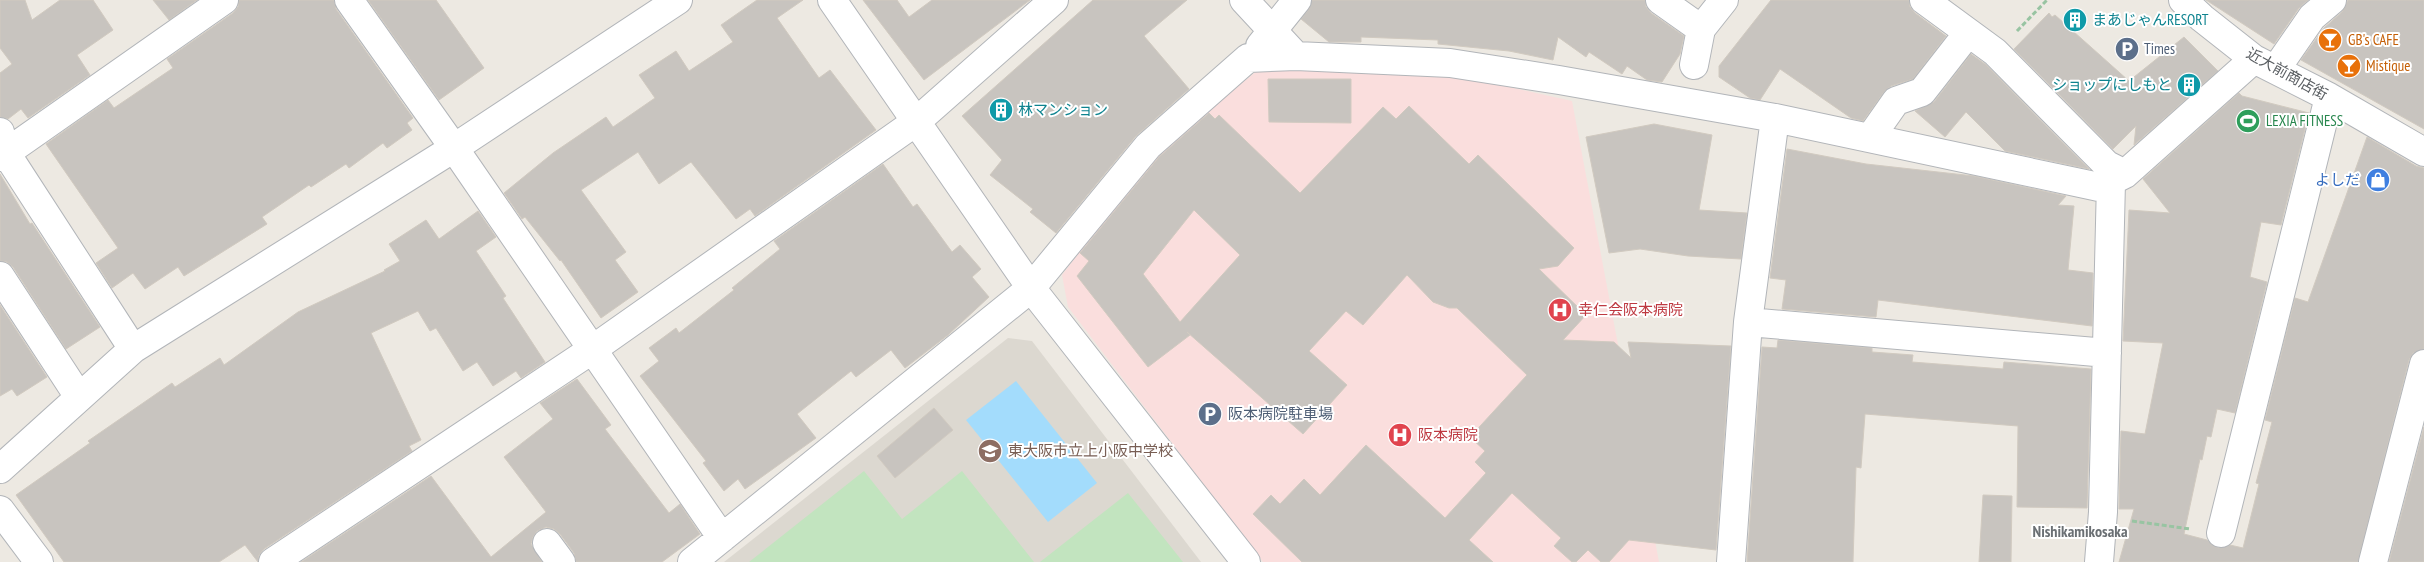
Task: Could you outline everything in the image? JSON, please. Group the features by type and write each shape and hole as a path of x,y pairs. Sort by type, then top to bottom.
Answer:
{"street":[{"path":"133,349 2,148 224,0"},
{"path":"349,0 454,148 722,538"},
{"path":"0,470 133,349 454,148 678,0"},
{"path":"832,0 917,120 1031,288 1246,562"},
{"path":"273,562 593,349 917,120 1054,0"},
{"path":"1244,0 1296,56"},
{"path":"692,562 1031,288 1148,146 1248,58 1272,32 1297,0"},
{"path":"1660,0 1701,29"},
{"path":"1694,64 1701,29 1724,0"},
{"path":"1924,0 1995,52 2118,178 2107,353 2102,516 2098,562"},
{"name":"近大前商店街","path":"2183,0 2202,18 2265,64 2329,97 2424,152"},
{"path":"1248,58 1296,56 1450,63 1775,118 2100,187 2118,178 2265,64 2312,17 2332,0"},
{"path":"1870,138 1896,101 1922,92 1968,33"},
{"path":"2221,533 2329,97"},
{"path":"1732,562 1748,322 1775,118"},
{"path":"0,276 80,398"},
{"path":"1748,322 2107,353"},
{"path":"2373,562 2424,364"},
{"path":"0,510 39,562"}],"path":[{"path":"1995,52 2047,0"},
{"path":"2102,516 2221,533"}],"shaded area":[{"name":"阪本病院","path":"1259,69 1442,72 1572,101 1659,562 1263,562 1068,307 1062,275 1150,159"},
{"name":"東大阪市立上小阪中学校","path":"1008,338 1032,341 1201,562 724,562"}],"green space":[{"path":"864,471 902,519 962,471 1034,562 749,562"},
{"path":"1128,493 1183,562 1040,562"}],"water":[{"path":"1016,381 1097,483 1048,522 966,420"}],"building":[{"path":"0,0 25,0 32,20 60,0 93,0 113,30 77,55 90,75 28,118 21,109 8,119 0,117 0,73 12,64 0,48"},
{"path":"153,0 197,0 169,20"},
{"path":"239,0 334,0 336,9 413,118 407,123 412,130 387,148 383,143 349,168 346,164 311,187 309,185 262,217 267,224 184,276 178,267 145,289 133,273 112,288 96,263 118,248 46,144 108,100 114,108 173,68 167,59 233,13 238,7"},
{"path":"368,0 436,0 484,68 439,100"},
{"path":"757,0 803,0 777,18 819,78 830,70 876,130 755,216 750,209 736,219 691,162 659,184 638,152 581,190 626,252 615,260 638,292 601,318 561,260 525,217 522,219 504,193 553,153 606,117 613,127 655,98 639,75 676,51 689,71 733,42 721,25"},
{"path":"863,0 897,0 909,17 932,0 1030,0 924,80"},
{"path":"1093,0 1187,0 1144,36 1189,89 1136,136 1056,233 1030,212 1033,209 990,175 1002,160 962,116"},
{"path":"1312,0 1645,0 1646,7 1651,13 1684,36 1680,54 1662,82 1647,80 1627,66 1622,74 1589,52 1586,57 1558,37 1553,60 1509,51 1438,44 1438,40 1361,37 1361,42 1329,42 1301,19 1309,9"},
{"path":"1771,0 1909,0 1910,7 1915,13 1946,36 1913,79 1891,86 1884,92 1863,121 1851,118 1780,69 1760,100 1750,98 1719,77 1719,66"},
{"path":"2206,0 2308,0 2299,8 2274,44"},
{"path":"2348,0 2424,0 2424,129 2301,60 2324,28 2342,12"},
{"path":"2049,13 2052,17 2055,15 2129,81 2184,37 2218,71 2134,145 2136,126 2113,149 2014,49"},
{"path":"1971,54 1985,64 2089,169 2005,151 1966,112 1945,137 1915,111 1934,102"},
{"path":"1268,79 1351,79 1351,123 1269,122"},
{"path":"2239,93 2242,96 2309,113 2281,225 2261,222 2250,277 2267,282 2235,413 2217,409 2211,437 2207,436 2202,460 2200,459 2184,534 2207,540 2218,548 2230,545 2243,548 2259,484 2256,483 2272,422 2265,420 2295,298 2308,302 2367,137 2416,166 2424,168 2424,349 2413,353 2409,360 2358,562 2119,562 2134,509 2119,509 2121,431 2145,434 2163,343 2123,341 2129,210 2170,213 2143,179"},
{"path":"1409,106 1469,164 1478,155 1574,248 1558,266 1539,269 1586,315 1563,340 1614,342 1631,358 1628,342 1731,346 1716,550 1629,540 1609,562 1601,562 1588,550 1576,562 1572,562 1554,546 1561,538 1512,493 1469,540 1493,562 1302,562 1253,514 1271,495 1280,504 1304,479 1320,495 1366,445 1445,518 1486,473 1475,462 1485,451 1470,437 1527,375 1457,308 1449,308 1433,302 1407,275 1363,325 1346,311 1309,351 1347,385 1303,434 1187,332 1190,335 1148,367 1077,276 1089,261 1080,253 1159,157 1209,113 1215,119 1219,115 1300,193 1383,107 1396,119","holes":["1194,210 1240,255 1180,322 1143,274"]},
{"path":"1654,124 1712,135 1699,210 1747,213 1741,259 1688,256 1640,249 1609,253 1586,137"},
{"path":"1787,149 1866,164 1974,176 2066,196 2058,205 2074,206 2068,270 2093,273 2092,326 1878,300 1876,317 1782,309 1786,280 1770,278"},
{"path":"883,164 913,207 917,204 952,252 960,245 981,269 972,277 989,297 948,335 905,368 891,350 856,377 851,371 797,414 816,438 745,489 738,479 724,491 703,463 706,461 640,376 659,361 649,348 676,328 679,333 734,290 732,288 780,249 774,241"},
{"path":"0,174 30,224 32,223 100,327 66,349 13,267 7,262 0,261"},
{"path":"478,211 496,237 476,251 506,296 503,298 545,362 521,378 516,371 493,386 477,362 463,371 436,328 430,331 418,311 371,333 421,440 409,446 412,451 264,549 259,555 258,562 245,545 219,562 64,562 16,495 90,443 88,441 172,383 175,387 220,358 224,365 298,312 385,271 400,261 389,244 426,220 439,239"},
{"path":"0,305 47,377 17,396 12,389 0,396"},
{"path":"1778,340 1872,348 1872,352 1913,355 1912,362 2003,369 2004,362 2091,369 2087,508 2017,507 2018,426 1865,414 1861,468 1856,467 1853,562 1747,562 1762,347 1777,348"},
{"path":"577,379 611,425 605,429 669,513 680,504 700,534 662,562 576,562 574,553 560,534 554,529 546,527 537,531 531,544 542,562 301,562 431,476 491,557 546,512 504,457 553,419 540,403"},
{"path":"934,408 953,430 895,478 877,456"},
{"path":"2424,427 2424,562 2389,562"},
{"path":"1983,495 2012,496 2011,562 1979,562"}],"place":[{"name":"まあじゃんRESORT","path":"2075,20"},
{"name":"GB's CAFE","path":"2330,40"},
{"name":"Times","path":"2127,49"},
{"name":"Mistique","path":"2349,66"},
{"name":"ショップにしもと","path":"2189,85"},
{"name":"林マンション","path":"1001,110"},
{"name":"LEXIA FITNESS","path":"2248,121"},
{"name":"よしだ","path":"2378,180"},
{"name":"幸仁会阪本病院","path":"1560,310"},
{"name":"阪本病院駐車場","path":"1210,414"},
{"name":"阪本病院","path":"1400,435"},
{"name":"東大阪市立上小阪中学校","path":"990,451"}],"district":[{"name":"Nishikamikosaka","path":"2080,531"}]}
